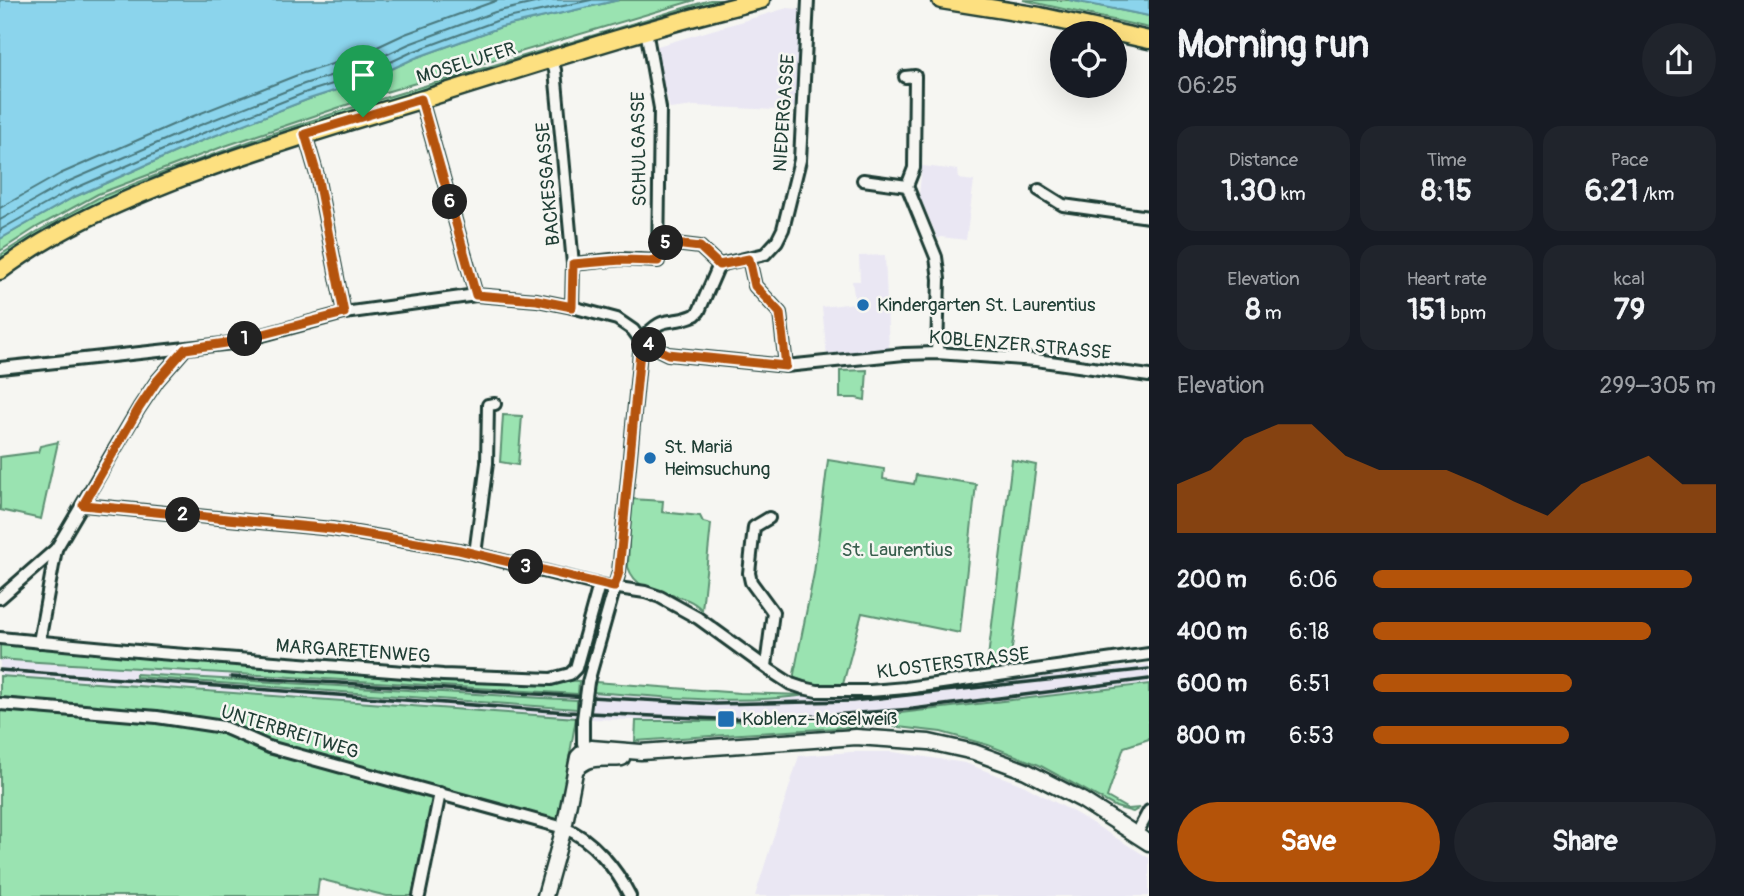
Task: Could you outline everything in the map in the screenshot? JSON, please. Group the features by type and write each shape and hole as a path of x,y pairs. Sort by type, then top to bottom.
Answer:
{"main road":[{"name":"MOSELUFER","path":"0,271 38,244 106,209 223,162 551,58 761,0"},
{"path":"941,0 1040,16 1149,40"}],"street":[{"name":"NIEDERGASSE","path":"749,259 765,254 777,241 797,182 808,0"},
{"name":"SCHULGASSE","path":"646,30 660,108 658,242"},
{"name":"BACKESGASSE","path":"551,58 555,70 573,264 572,307"},
{"path":"905,77 915,76 914,168 908,186 936,257 939,279 937,353"},
{"path":"421,99 476,295"},
{"path":"305,134 317,175 344,313"},
{"path":"863,180 908,186"},
{"path":"1039,190 1063,205 1149,217"},
{"path":"573,264 621,260 658,261 658,242 700,247 719,265"},
{"path":"719,265 749,259 755,286 780,313 786,366"},
{"path":"587,755 583,719 587,682 619,572 641,341 661,322 690,317 699,311 719,265"},
{"name":"KOBLENZER STRASSE","path":"0,368 233,342 344,313 476,295 537,300 620,320 633,330 641,341 668,354 786,366 937,353 1036,360 1149,376"},
{"path":"0,598 56,549 139,408 157,381 185,349"},
{"path":"475,554 487,463 488,405 495,404"},
{"name":"KLOSTERSTRASSE","path":"83,505 332,529 475,554 599,585 660,597 698,618 792,684 817,691 906,688 1149,654"},
{"path":"766,666 773,612 751,582 749,573 754,527 768,518"},
{"path":"39,642 56,549"},
{"name":"MARGARETENWEG","path":"0,638 376,670 559,678 570,674 578,664 599,585"},
{"name":"UNTERBREITWEG","path":"0,704 157,717 223,727 269,747 564,828 579,834 608,863 630,896"},
{"path":"545,896 564,828 578,757 587,755 594,748 641,752 856,737 929,742 984,755 1026,771 1082,800 1143,839 1149,811"},
{"path":"419,896 440,793"}],"shaded area":[{"path":"787,8 799,9 803,14 797,107 776,110 694,106 670,109 654,47"},
{"path":"922,166 958,170 959,179 974,181 966,240 941,237 938,239 919,195"},
{"name":"Kindergarten St. Laurentius","path":"885,255 889,350 827,356 822,307 855,303 852,281 860,281 859,256"},
{"path":"0,659 578,694 577,700 136,675 577,709 576,718 0,676"},
{"path":"1149,664 1149,684 892,714 728,722 590,719 593,692 726,699 890,695"},
{"path":"893,752 965,763 1023,785 1149,858 1149,896 755,896 799,756"}],"green space":[{"path":"619,0 695,0 379,94 222,147 98,194 37,227 0,251 0,239 72,198 196,143 309,99 368,80 415,58 501,27"},
{"path":"710,0 728,0 563,49 561,45"},
{"path":"1023,0 1069,0 1149,16 1149,28"},
{"path":"557,46 558,50 271,139 0,262 2,254 98,198 162,173 344,110"},
{"path":"867,370 865,400 840,398 840,371"},
{"path":"503,415 522,416 518,465 500,462"},
{"path":"58,442 41,519 0,510 0,457 38,452 40,446"},
{"name":"St. Laurentius","path":"828,460 884,469 883,479 914,484 916,475 976,484 960,633 862,613 842,688 822,687 794,678 814,573"},
{"path":"1012,460 1036,465 1009,671 986,674"},
{"path":"631,499 663,501 662,512 700,516 703,522 711,524 702,610 688,600 645,587 632,576 628,567"},
{"path":"0,643 579,681 578,694 0,659"},
{"path":"136,674 577,700 577,709 136,677"},
{"path":"0,676 576,718 558,824 435,787 412,896 387,896 319,879 317,896 0,896"},
{"path":"595,682 740,693 807,695 727,700 673,698 593,692"},
{"path":"1149,684 1149,739 1124,747 1107,797 1128,809 1140,808 1133,812 1116,807 1039,765 988,745 941,732 881,725 635,741 636,721 779,721 892,714"}],"water":[{"path":"0,0 619,0 501,27 415,58 368,80 309,99 196,143 72,198 0,239"},
{"path":"1069,0 1149,0 1149,16"}],"railway":[{"path":"231,677 716,704 852,701 1149,669"},
{"path":"0,670 567,712 719,719 913,709 1149,679"}],"place":[{"name":"Kindergarten St. Laurentius","path":"863,305"},
{"name":"St. Mariä Heimsuchung","path":"650,458"},
{"name":"Koblenz-Moselweiß","path":"726,719"}],"route":[{"path":"421,99 476,295 537,300 572,307 573,264 621,260 658,261 658,242 700,247 719,265 749,259 755,286 780,313 786,366 668,354 641,341 619,572 614,587 459,550 332,529 83,505 139,408 157,381 185,349 233,342 344,313 317,175 305,134 363,117 421,99"}]}
